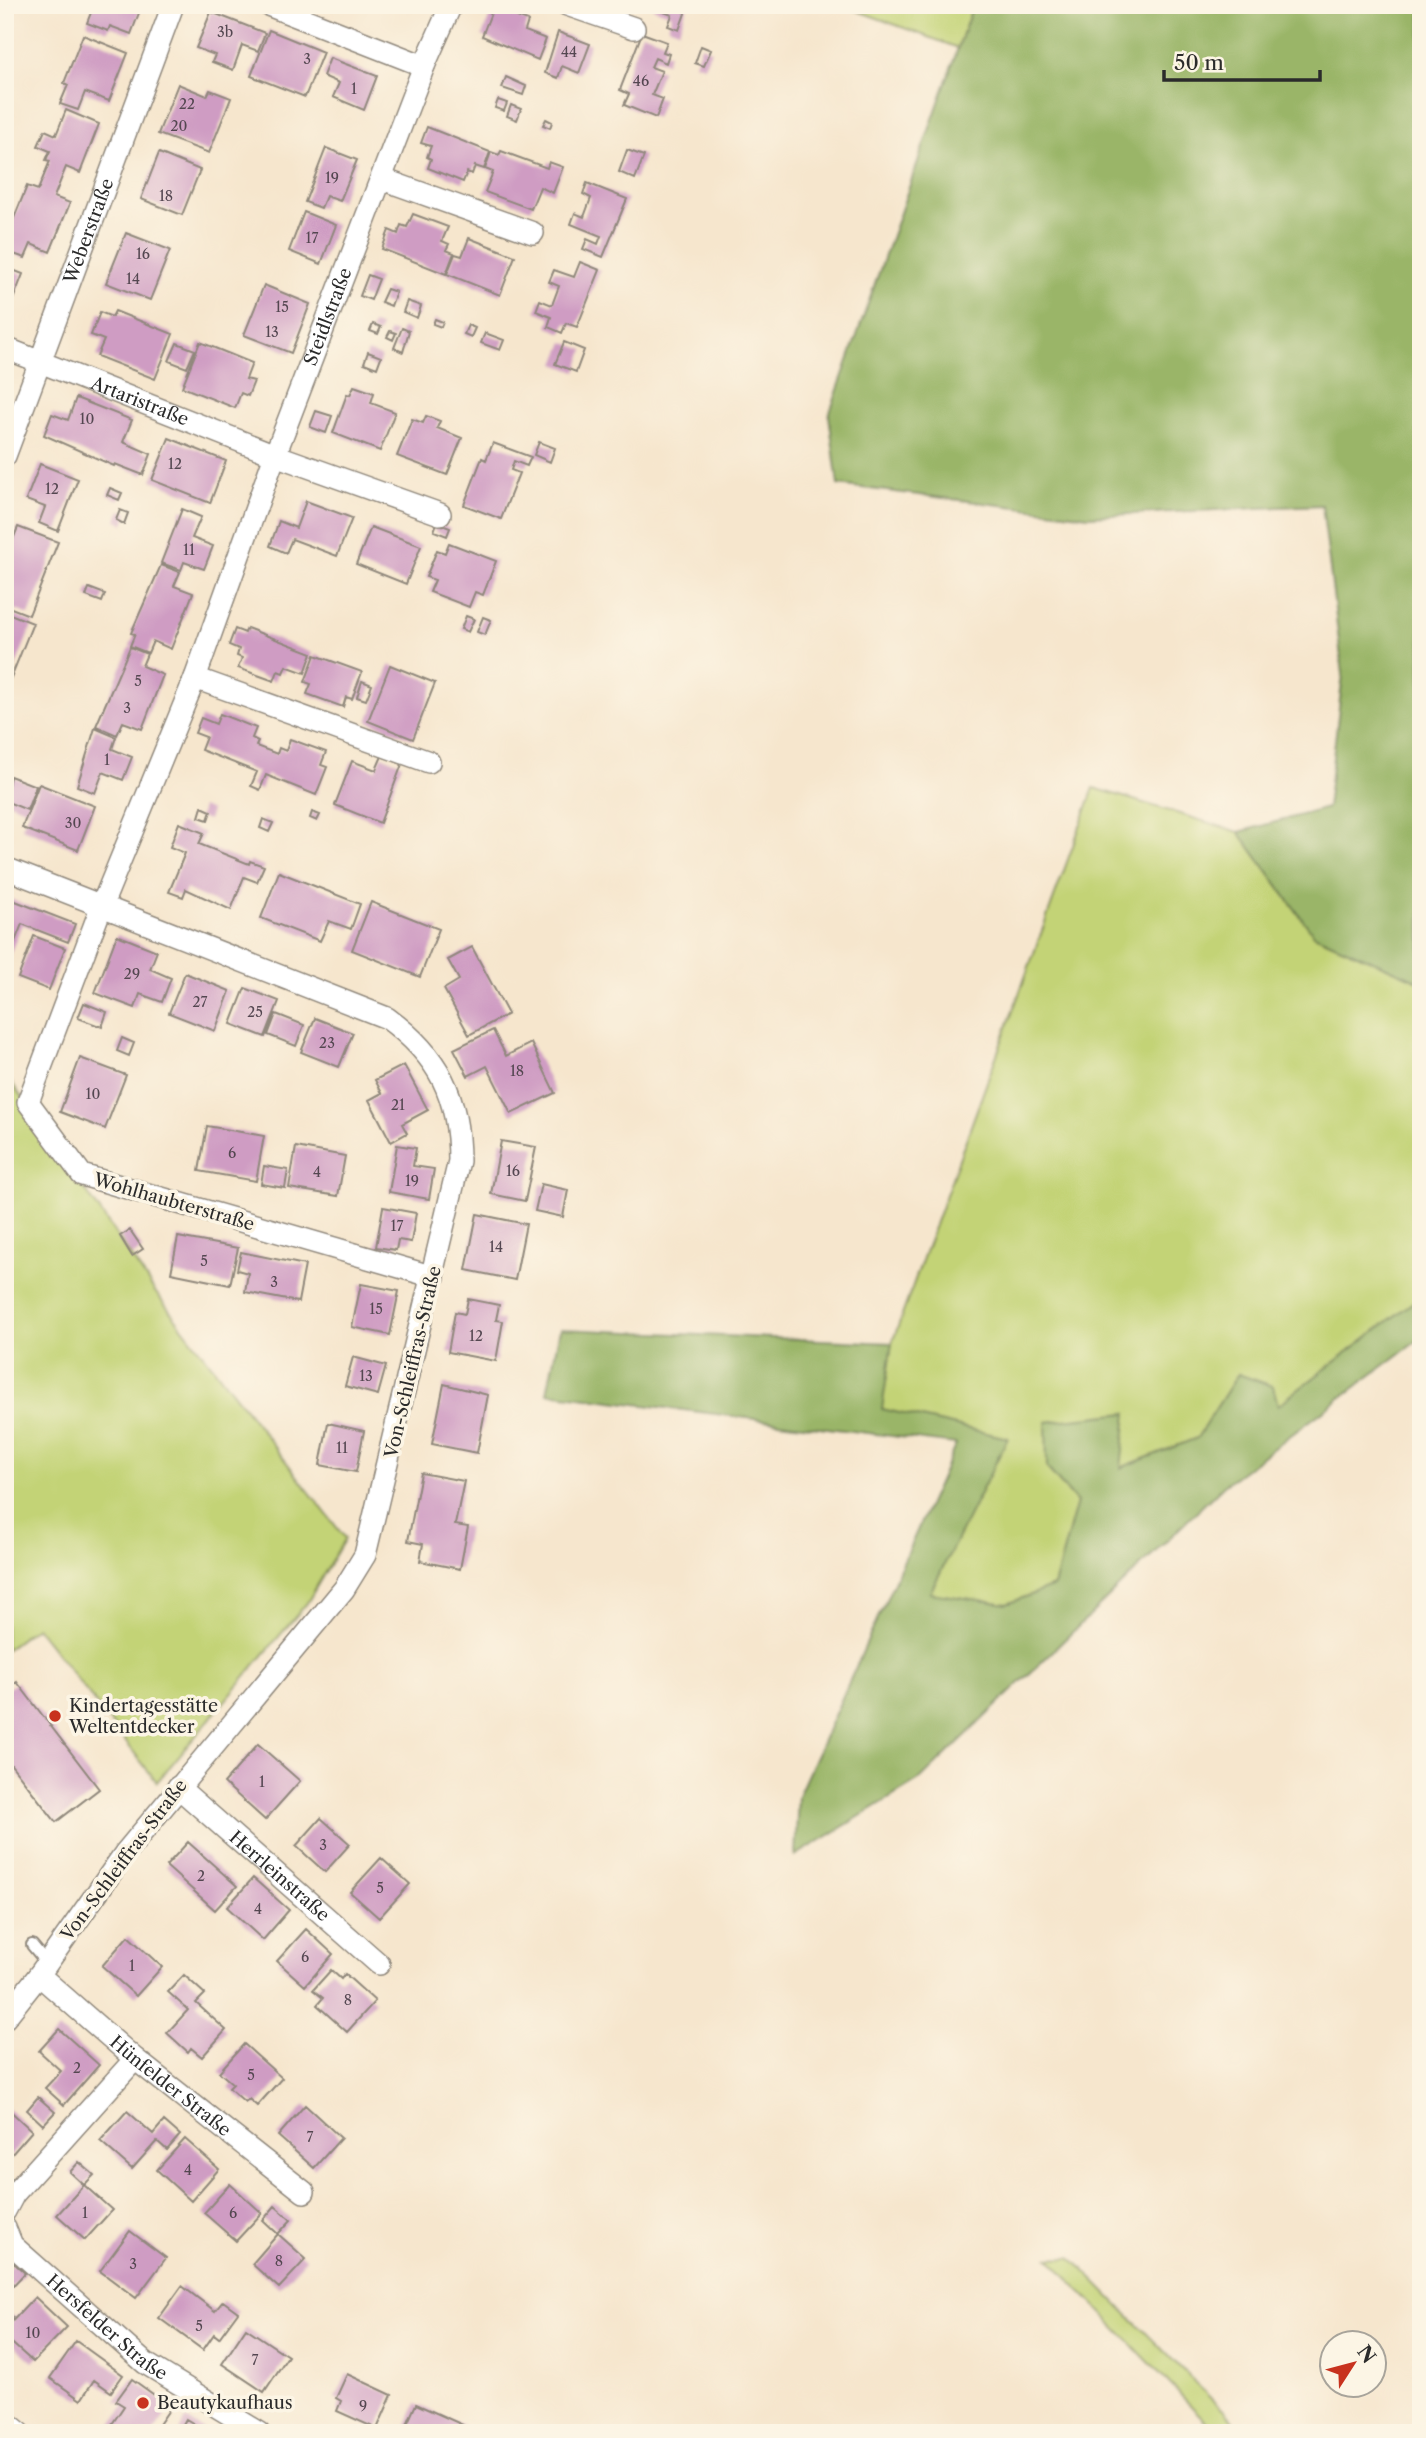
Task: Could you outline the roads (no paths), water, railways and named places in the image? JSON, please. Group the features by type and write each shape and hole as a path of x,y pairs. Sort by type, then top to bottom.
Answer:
{"street":[{"name":"Weberstraße","path":"5,456 173,5"},
{"path":"268,5 424,66"},
{"name":"Steidlstraße","path":"102,905 195,678 275,455 424,66 452,5"},
{"path":"567,5 634,28"},
{"path":"382,179 533,233"},
{"name":"Artaristraße","path":"5,348 275,455"},
{"path":"275,455 440,514"},
{"path":"195,678 429,762"},
{"name":"Von-Schleiffras-Straße","path":"5,868 364,1006 409,1033 428,1054 443,1078 454,1105 460,1161 365,1555 344,1589 125,1853 43,1969 7,2010"},
{"name":"Wohlhaubterstraße","path":"102,905 28,1101 82,1175 434,1277"},
{"name":"Herrleinstraße","path":"178,1787 379,1964"},
{"name":"Hünfelder Straße","path":"43,1969 135,2059 304,2192"},
{"path":"5,2211 14,2194 135,2059"},
{"name":"Hersfelder Straße","path":"5,2228 12,2245 145,2363 260,2433"},
{"path":"5,2421 20,2433"}],"lane":[{"path":"32,1945 43,1969"}],"place":[{"name":"Kindertagesstätte Weltentdecker","path":"55,1716"},
{"name":"Beautykaufhaus","path":"143,2403"}]}
